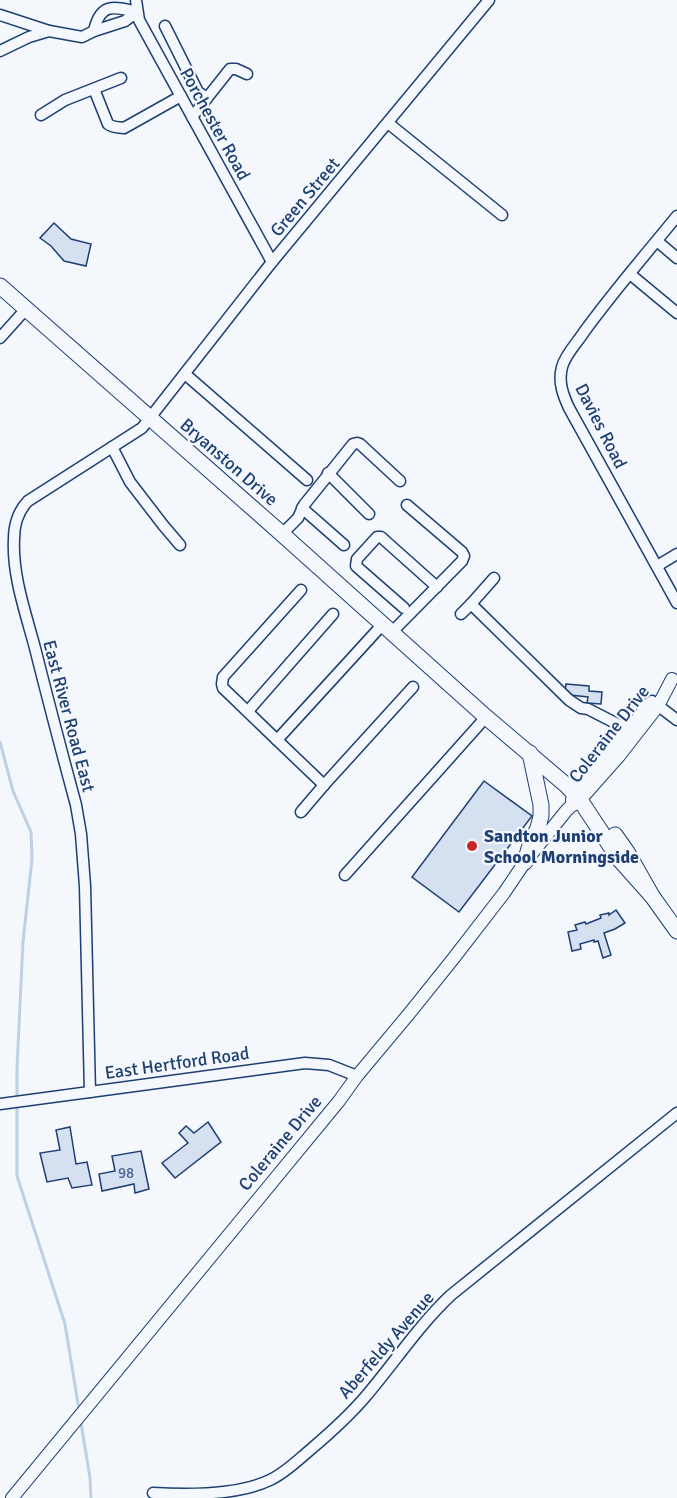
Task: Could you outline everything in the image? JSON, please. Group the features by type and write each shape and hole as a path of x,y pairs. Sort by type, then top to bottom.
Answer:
{"main road":[{"name":"Bryanston Drive","path":"0,286 578,796"},
{"name":"Bryanston Drive","path":"432,668 530,743 578,796"},
{"path":"525,862 538,828 542,805 530,753"},
{"path":"578,796 627,852 652,896 677,931"}],"street":[{"name":"Porchester Road","path":"136,0 139,20 272,262"},
{"name":"Green Street","path":"151,419 272,262 489,0"},
{"path":"94,31 96,21 104,10 119,8 137,12"},
{"path":"0,15 49,31 82,37 125,21 137,12"},
{"path":"165,26 198,92 207,98"},
{"path":"0,51 29,37 49,31"},
{"path":"192,117 230,69 247,74"},
{"path":"41,115 65,100 121,78"},
{"path":"94,89 111,127 124,128 181,96"},
{"path":"388,123 502,215"},
{"name":"Davies Road","path":"677,216 601,308 564,360 560,381 569,408 677,603"},
{"path":"657,241 677,258"},
{"path":"630,274 677,313"},
{"path":"0,338 26,309"},
{"path":"185,374 307,480"},
{"name":"East River Road East","path":"90,1092 85,886 81,834 76,805 25,611 15,565 14,538 19,516 25,504 142,428 151,419"},
{"path":"282,534 298,518 302,508 328,473 350,447 357,443 400,481"},
{"path":"112,447 130,482 180,545"},
{"path":"328,473 369,513"},
{"path":"277,740 387,628 437,587 462,561 464,556 462,552 407,505"},
{"path":"302,508 344,545"},
{"path":"404,608 356,566 357,559 377,537 381,537 437,587"},
{"path":"657,566 677,554"},
{"path":"461,614 494,578"},
{"path":"301,590 223,677 222,684 223,688 324,785"},
{"path":"471,604 569,700 581,708 636,725"},
{"path":"248,711 333,614"},
{"name":"Coleraine Drive","path":"12,1498 339,1101 453,959 525,862 578,796 619,756 636,725 674,676"},
{"path":"302,812 413,687"},
{"path":"655,703 677,720"},
{"path":"345,875 486,717"},
{"name":"East Hertford Road","path":"0,1104 305,1063 329,1065 357,1076"},
{"name":"Aberfeldy Avenue","path":"153,1493 226,1491 270,1480 289,1468 325,1437 364,1398 433,1312 451,1295 677,1113"}],"building":[{"path":"54,223 71,239 91,244 86,266 64,261 51,246 40,238"},
{"path":"566,684 589,686 589,691 602,692 601,704 587,703 588,697 570,695 565,692"},
{"name":"Sandton Junior School Morningside","path":"484,781 532,816 459,912 412,877"},
{"path":"616,910 625,923 604,933 611,955 603,958 598,941 594,942 594,940 580,944 581,949 572,951 568,932 577,930 575,925 585,922 586,924 601,918 600,915 609,913 609,915"},
{"path":"208,1122 221,1142 175,1178 162,1163 188,1143 179,1133 186,1126 194,1133"},
{"path":"70,1127 76,1164 87,1162 92,1185 72,1188 68,1178 47,1182 40,1153 60,1150 56,1130"},
{"path":"141,1151 149,1189 135,1193 134,1184 102,1191 99,1174 115,1171 112,1156"}],"waterway":[{"path":"0,742 13,791 31,832 32,859 23,942 17,1098"},
{"path":"17,1104 17,1176 65,1324 79,1410"},
{"path":"81,1423 91,1498"}],"place":[{"name":"Sandton Junior School Morningside","path":"472,846"}]}
